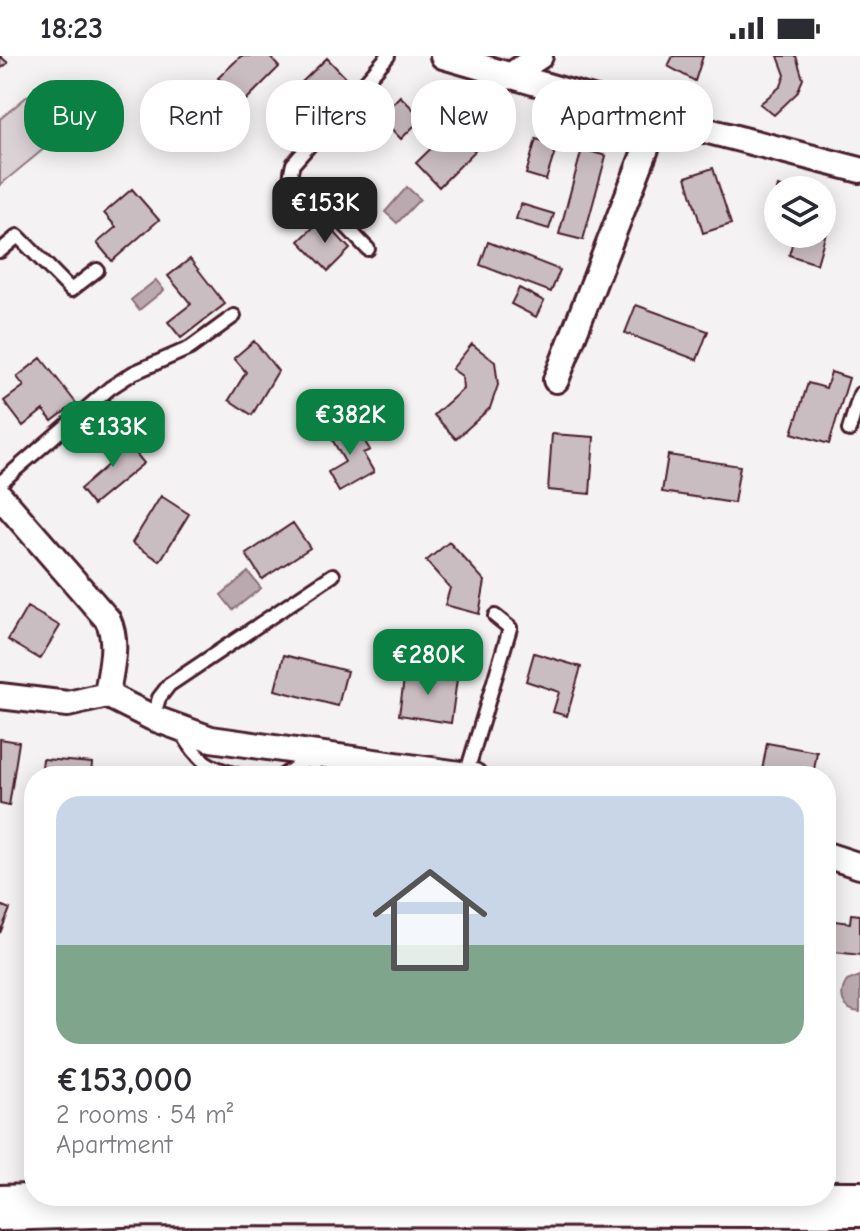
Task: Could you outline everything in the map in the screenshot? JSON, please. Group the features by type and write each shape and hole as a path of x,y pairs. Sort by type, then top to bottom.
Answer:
{"highway":[{"path":"0,1186 24,1186"},
{"path":"836,1204 860,1204"},
{"path":"0,1208 32,1206"}],"street":[{"path":"443,56 532,84"},
{"path":"508,77 540,56"},
{"path":"713,132 860,170"},
{"path":"556,380 645,152"},
{"path":"0,496 108,620 114,646 107,695"},
{"path":"0,696 68,704 107,695 181,729 314,765"},
{"path":"836,858 860,866"}],"lane":[{"path":"368,249 325,208 311,205 298,197 291,188 289,177 293,164 388,56"},
{"path":"0,251 18,236 71,290 97,270"},
{"path":"0,483 110,388 133,373 190,348 234,316"},
{"path":"849,430 860,394"},
{"path":"153,718 159,698 169,685 333,575"},
{"path":"459,766 510,628 495,616"},
{"path":"181,729 194,754 210,766"}],"shaded area":[{"path":"24,99 24,152 40,152 0,185 0,119"},
{"path":"407,187 420,199 397,223 385,212"},
{"path":"156,280 164,290 139,310 131,300"},
{"path":"248,572 261,588 233,610 221,595"},
{"path":"860,976 860,1012 849,1009 842,996 847,981"}],"building":[{"path":"0,56 8,63 0,69"},
{"path":"241,56 269,56 279,67 250,96 250,80 218,78"},
{"path":"673,56 703,56 695,80 668,66"},
{"path":"778,56 796,56 803,79 797,93 774,115 760,104 781,86 785,75"},
{"path":"327,58 345,77 342,80 304,80"},
{"path":"400,96 411,107 411,129 401,139 395,133 395,101"},
{"path":"427,152 474,152 439,187 416,163"},
{"path":"532,152 555,152 546,180 526,174"},
{"path":"581,152 606,156 583,240 559,234"},
{"path":"713,168 731,224 703,233 686,177"},
{"path":"132,189 159,220 112,261 97,243 116,227 104,213"},
{"path":"521,204 554,214 549,229 516,219"},
{"path":"322,219 350,249 328,271 299,241"},
{"path":"488,242 560,270 551,292 480,265"},
{"path":"791,248 822,248 817,264 789,255"},
{"path":"190,259 225,304 181,338 168,322 191,304 168,276"},
{"path":"519,288 544,301 536,317 511,304"},
{"path":"636,305 708,331 697,360 625,333"},
{"path":"254,341 278,371 252,415 229,400 246,372 234,358"},
{"path":"472,344 495,362 498,385 490,408 456,439 434,415 463,389 462,376 452,369"},
{"path":"41,358 76,403 52,421 43,410 23,426 4,401 24,386 17,377"},
{"path":"831,372 849,378 829,444 792,433 808,383 826,388"},
{"path":"352,420 370,450 363,453 374,472 339,492 328,472 345,462 329,434"},
{"path":"119,433 144,463 93,505 80,489 110,463 99,450"},
{"path":"552,434 594,437 590,494 548,490"},
{"path":"668,455 740,466 734,503 662,492"},
{"path":"161,496 189,514 160,561 132,543"},
{"path":"293,523 310,548 262,579 246,554"},
{"path":"449,542 485,581 479,614 445,605 450,588 426,561"},
{"path":"27,607 60,626 40,659 8,640"},
{"path":"534,653 581,667 567,716 553,712 559,692 526,681"},
{"path":"284,655 347,671 338,706 275,690"},
{"path":"405,672 457,679 451,723 399,715"},
{"path":"0,739 19,742 9,806 0,804"},
{"path":"767,743 817,752 815,766 763,766"},
{"path":"43,759 92,763 92,766 42,766"},
{"path":"0,905 10,909 0,933"},
{"path":"851,914 860,915 860,955 836,952 836,921 850,923"}]}
